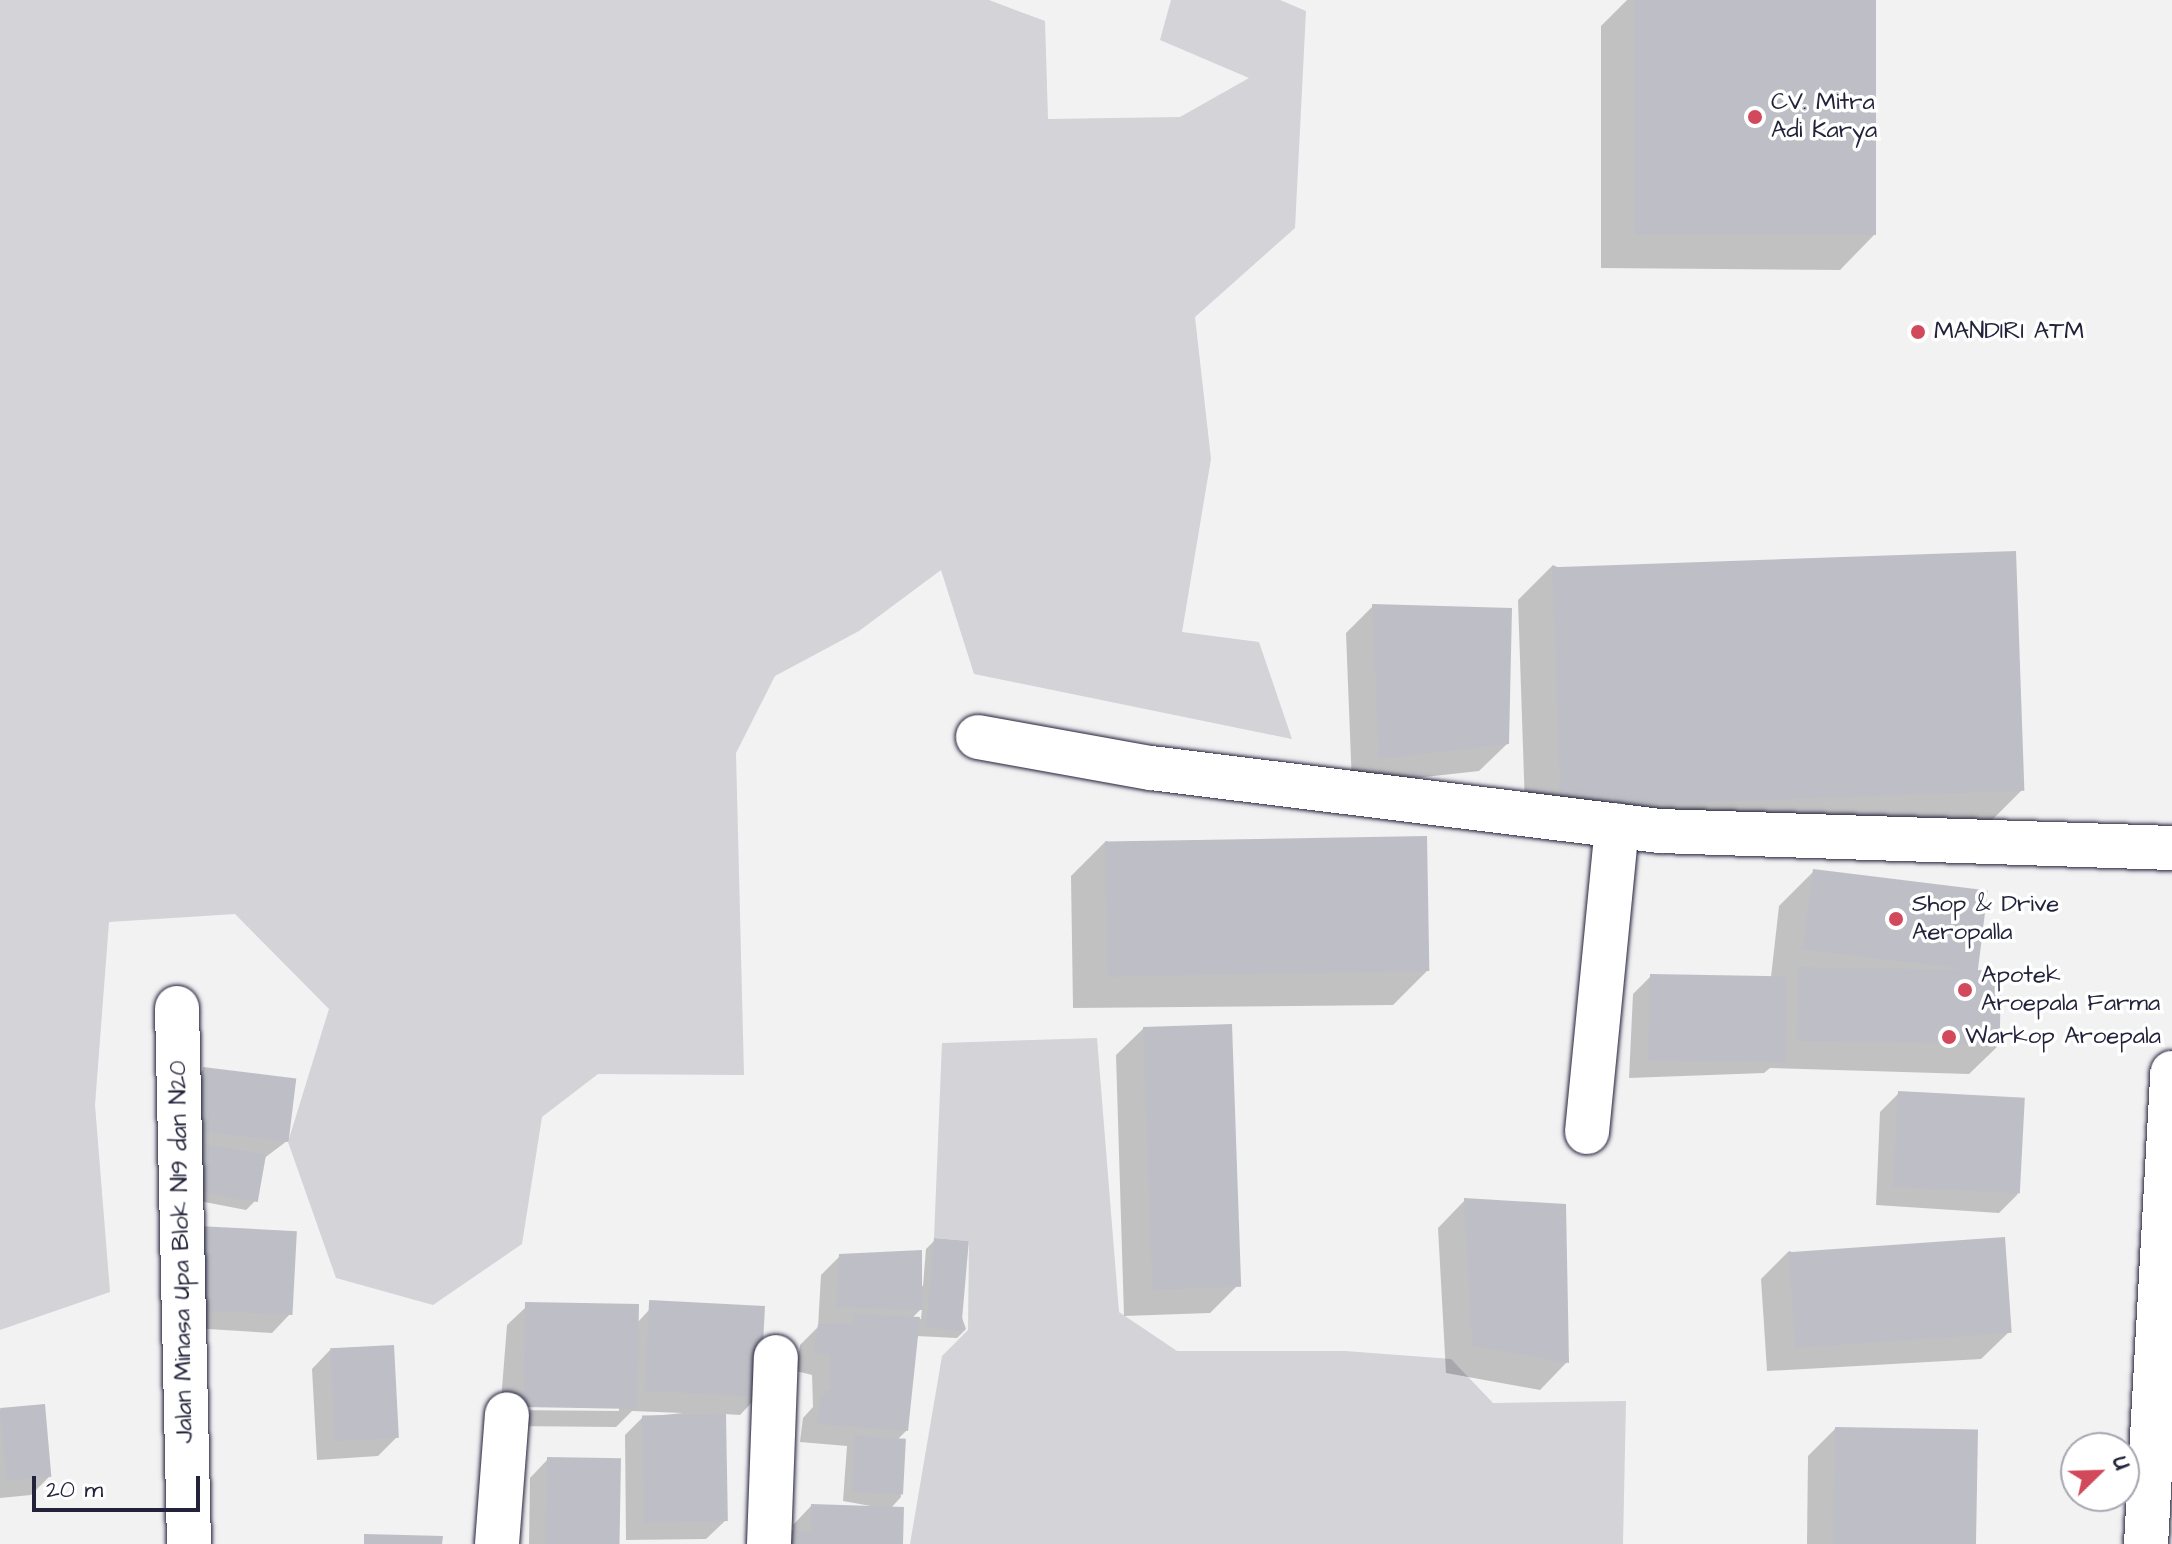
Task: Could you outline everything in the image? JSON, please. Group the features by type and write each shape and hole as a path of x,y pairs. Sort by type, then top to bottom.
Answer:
{"street":[{"path":"978,737 1151,768 1660,831 2172,848"},
{"path":"1587,1132 1617,825"},
{"name":"Jalan Minasa Upa Blok N19 dan N20","path":"177,1008 189,1544"},
{"path":"2146,1544 2172,1073"},
{"path":"769,1544 776,1357"},
{"path":"497,1544 507,1414"}],"shaded area":[{"path":"0,0 989,0 1045,21 1048,119 1180,117 1249,78 1160,40 1171,0 1280,0 1306,11 1295,228 1195,317 1211,459 1182,632 1259,642 1292,739 974,674 941,570 859,631 775,676 736,753 744,1075 598,1074 542,1117 522,1244 433,1305 336,1278 288,1142 329,1009 235,914 109,922 95,1105 110,1292 0,1330"},
{"path":"1097,1038 1119,1312 1177,1351 1345,1351 1451,1359 1493,1403 1626,1401 1623,1544 910,1544 942,1356 968,1330 969,1241 934,1238 942,1043"}],"building":[{"name":"CV. Mitra Adi Karya","path":"1634,0 1876,0 1876,235 1634,235"},
{"path":"2016,551 2024,791 1561,807 1552,567"},
{"path":"1372,604 1512,608 1509,744 1379,759"},
{"path":"1427,836 1429,971 1107,977 1105,842"},
{"name":"Shop & Drive Aeropalla","path":"1813,869 1988,890 1978,971 1803,949"},
{"path":"1798,967 2001,971 2000,1045 1797,1041"},
{"path":"1650,974 1787,976 1785,1062 1648,1060"},
{"path":"1232,1024 1241,1287 1152,1290 1143,1027"},
{"path":"203,1067 296,1078 288,1142 195,1131"},
{"path":"1898,1091 2025,1098 2020,1194 1893,1187"},
{"path":"205,1144 266,1155 258,1202 197,1191"},
{"path":"1464,1198 1566,1204 1569,1363 1472,1346"},
{"path":"198,1226 297,1231 292,1315 194,1310"},
{"path":"2005,1237 2012,1333 1795,1348 1789,1252"},
{"path":"934,1238 969,1241 961,1331 926,1328"},
{"path":"922,1250 922,1310 836,1307 839,1254"},
{"path":"649,1300 765,1306 760,1397 644,1391"},
{"path":"525,1302 639,1304 637,1409 523,1407"},
{"path":"855,1314 920,1317 908,1431 817,1424 821,1397 831,1389 830,1356 814,1353 818,1324 853,1324"},
{"path":"394,1345 399,1438 335,1441 330,1348"},
{"path":"45,1404 51,1477 7,1481 0,1408"},
{"path":"726,1414 728,1521 644,1522 642,1415"},
{"path":"1835,1427 1978,1429 1976,1544 1833,1544"},
{"path":"855,1436 906,1439 903,1495 852,1492"},
{"path":"547,1457 621,1458 619,1544 545,1544"},
{"path":"811,1504 904,1507 903,1544 784,1544 784,1530 811,1532"},
{"path":"364,1534 443,1536 442,1544 364,1544"}],"place":[{"name":"CV. Mitra Adi Karya","path":"1755,117"},
{"name":"MANDIRI ATM","path":"1918,332"},
{"name":"Shop & Drive Aeropalla","path":"1896,919"},
{"name":"Apotek Aroepala Farma","path":"1965,990"},
{"name":"Warkop Aroepala","path":"1949,1037"}]}
